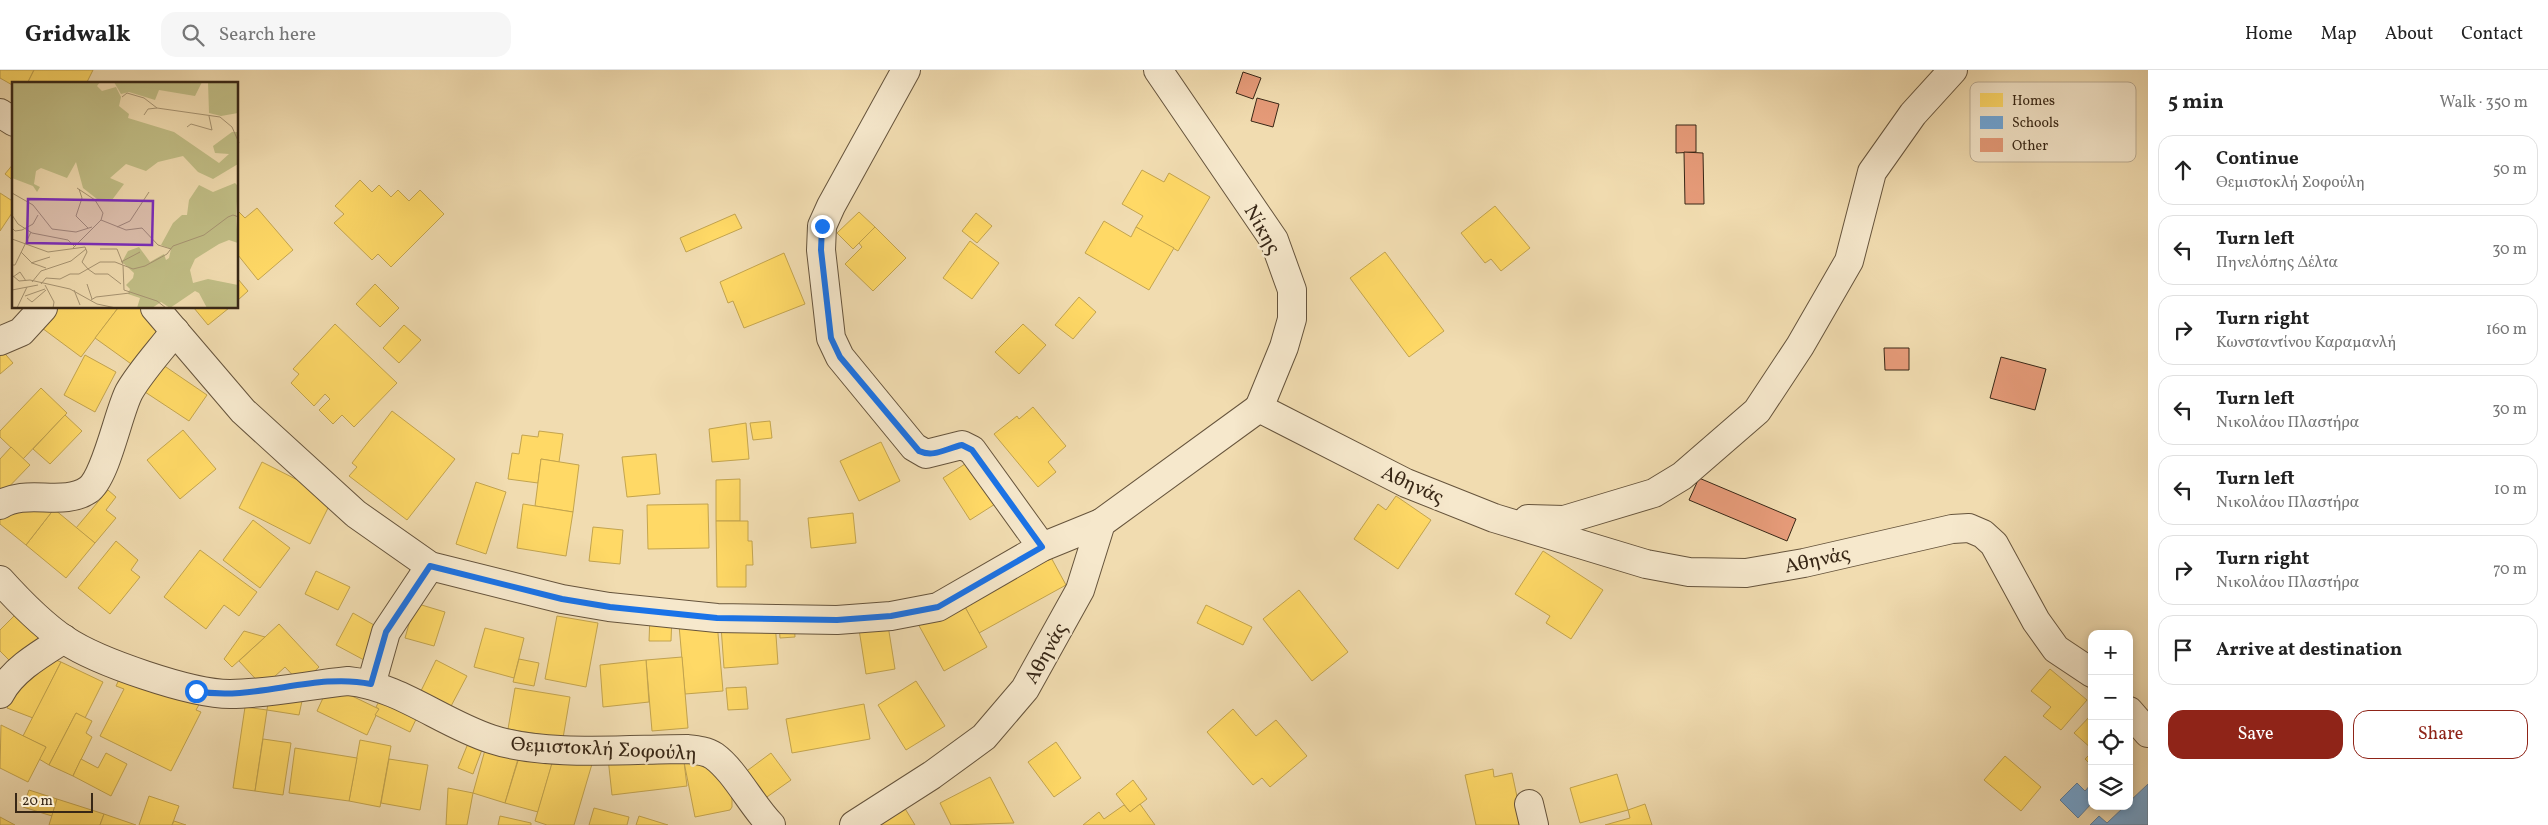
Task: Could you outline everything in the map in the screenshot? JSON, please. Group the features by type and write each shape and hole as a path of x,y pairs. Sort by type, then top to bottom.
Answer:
{"street":[{"path":"906,70 883,109 822,226 821,250 831,338 840,357 914,447 926,454 962,445 972,450 1042,547"},
{"name":"Νίκης","path":"1158,70 1274,240 1292,290 1292,319 1284,347 1259,408"},
{"path":"1494,518 1564,520 1654,493 1682,476 1757,411 1800,346 1849,260 1872,172 1913,114 1953,70"},
{"path":"0,113 12,121"},
{"path":"0,341 21,332 42,309"},
{"path":"156,309 243,411 356,514 430,566 562,599 610,607 717,618 837,620 891,616 938,607 1042,547 1101,523 1259,408"},
{"path":"0,506 9,500 21,497 80,495 91,488 99,475 129,392 175,332"},
{"name":"Αθηνάς","path":"1259,408 1406,483 1494,518 1646,564 1689,572 1746,573 1804,563 1952,529 1969,528 1983,534 1994,544 2036,621 2056,649 2088,670"},
{"name":"Αθηνάς","path":"854,825 932,775 984,737 1025,689 1080,590 1101,523"},
{"path":"371,684 386,632 430,566"},
{"name":"Θεμιστοκλή Σοφούλη","path":"0,580 32,613 64,639 98,657 204,692 248,694 348,681 371,684 465,728 504,743 554,749 687,749 703,752 713,756 725,768 772,825"},
{"path":"0,694 4,687 36,657 64,639"},
{"path":"2133,716 2148,733"}],"building: Homes":[{"path":"0,70 34,70 28,82 12,82 12,85 0,78"},
{"path":"34,70 93,70 87,82 28,82"},
{"path":"12,165 12,179 5,174"},
{"path":"1142,170 1164,182 1169,173 1210,197 1178,251 1136,227 1143,216 1122,204"},
{"path":"360,180 372,192 379,185 391,197 398,190 409,201 420,190 444,214 391,267 378,254 372,260 334,223 344,214 335,206"},
{"path":"0,193 12,201 12,213 0,231"},
{"path":"1495,206 1530,248 1501,271 1491,259 1485,263 1461,233"},
{"path":"257,208 293,250 258,280 239,256 239,212 245,218"},
{"path":"859,212 875,227 853,249 837,233"},
{"path":"976,213 992,226 977,243 962,231"},
{"path":"735,214 742,228 686,252 680,238"},
{"path":"1104,221 1131,237 1136,227 1174,248 1149,290 1085,253"},
{"path":"875,227 906,258 873,291 845,264 862,247 859,243"},
{"path":"970,241 999,263 972,299 943,278"},
{"path":"1385,252 1444,331 1409,357 1350,278"},
{"path":"784,253 805,304 744,328 733,301 728,303 720,282"},
{"path":"239,280 248,291 239,299"},
{"path":"375,284 399,308 380,327 356,304"},
{"path":"1079,297 1096,312 1073,339 1055,325"},
{"path":"56,309 117,309 81,357 42,328"},
{"path":"117,309 152,309 162,327 134,366 95,338"},
{"path":"195,309 228,309 208,325"},
{"path":"335,324 397,383 354,427 342,415 333,424 319,410 330,399 325,394 314,406 291,383 299,374 293,369"},
{"path":"1023,324 1046,345 1019,374 995,352"},
{"path":"404,325 421,340 399,363 383,348"},
{"path":"0,348 13,363 0,374"},
{"path":"85,355 116,372 95,412 64,395"},
{"path":"163,365 207,395 189,421 145,392"},
{"path":"41,388 67,413 23,459 0,437 0,431"},
{"path":"1033,407 1066,446 1048,462 1056,472 1038,487 994,434 1017,416 1019,419"},
{"path":"392,411 455,459 407,520 349,476 357,467 352,463"},
{"path":"65,415 82,431 50,464 33,449"},
{"path":"770,421 772,438 753,440 750,423"},
{"path":"746,423 749,459 712,462 709,429"},
{"path":"183,430 216,469 180,499 147,460"},
{"path":"539,431 563,434 559,462 541,459 538,483 508,479 512,453 519,454 522,435 538,437"},
{"path":"881,442 900,481 859,501 840,461"},
{"path":"11,447 30,465 0,496 0,459"},
{"path":"656,454 660,494 627,497 622,457"},
{"path":"976,457 1003,499 970,520 943,478"},
{"path":"541,459 579,465 573,512 535,506"},
{"path":"262,462 333,498 310,544 239,508"},
{"path":"740,479 740,521 716,521 716,480"},
{"path":"476,482 506,492 486,554 456,544"},
{"path":"108,490 116,497 106,510 116,518 95,543 76,528"},
{"path":"1396,496 1431,520 1398,569 1354,539 1378,504 1386,510"},
{"path":"523,504 573,512 566,556 517,548"},
{"path":"708,504 709,548 648,549 647,505"},
{"path":"54,509 95,543 66,578 26,545"},
{"path":"54,509 26,545 0,524 0,512"},
{"path":"853,513 856,543 811,548 808,518"},
{"path":"253,520 290,548 260,588 223,560"},
{"path":"716,521 748,521 748,541 752,541 753,565 746,565 746,587 717,587"},
{"path":"593,527 623,530 620,564 589,561"},
{"path":"116,541 138,560 131,570 140,577 110,614 78,588"},
{"path":"200,550 257,592 239,616 224,605 206,629 164,597"},
{"path":"1047,550 1066,585 979,633 960,598"},
{"path":"1543,551 1603,590 1571,639 1546,623 1550,616 1515,594"},
{"path":"316,571 350,587 338,610 305,594"},
{"path":"1299,590 1348,652 1312,681 1263,619"},
{"path":"960,598 987,647 944,671 917,622"},
{"path":"415,603 445,612 434,646 405,638"},
{"path":"1206,605 1252,627 1243,645 1197,623"},
{"path":"21,609 48,636 16,667 0,651 0,630"},
{"path":"353,613 381,629 364,660 336,645"},
{"path":"650,615 672,616 671,641 649,641"},
{"path":"557,616 598,623 586,687 545,679"},
{"path":"887,619 895,669 866,674 858,623"},
{"path":"794,620 795,637 780,638 779,622"},
{"path":"775,621 778,664 724,668 721,626"},
{"path":"717,622 723,691 685,694 679,625"},
{"path":"279,624 319,667 301,684 285,667 263,687 239,661"},
{"path":"485,628 524,638 514,678 474,667"},
{"path":"244,631 265,637 232,667 224,659"},
{"path":"48,657 61,662 33,718 7,708 24,671"},
{"path":"682,657 688,728 652,731 646,660"},
{"path":"519,659 539,663 534,686 513,682"},
{"path":"436,660 467,676 450,708 420,693"},
{"path":"646,660 649,702 603,707 600,665"},
{"path":"61,662 103,682 85,718 76,713 49,765 39,759 46,747 23,736"},
{"path":"2050,669 2087,700 2061,730 2043,716 2051,707 2031,691"},
{"path":"122,673 201,701 196,710 201,712 171,771 100,736 124,689 116,686"},
{"path":"916,681 945,726 906,750 878,705"},
{"path":"329,685 379,709 367,735 317,711"},
{"path":"746,687 748,709 728,710 726,688"},
{"path":"515,688 570,697 563,738 508,729"},
{"path":"383,694 419,713 410,732 375,715 379,709 376,707"},
{"path":"269,696 302,701 299,715 267,710"},
{"path":"864,704 870,739 792,753 786,719"},
{"path":"245,707 267,710 255,791 233,788"},
{"path":"1233,709 1256,736 1276,720 1307,756 1270,787 1262,778 1253,785 1207,732"},
{"path":"76,713 92,721 86,733 92,737 73,776 49,765"},
{"path":"2088,718 2088,745 2074,733"},
{"path":"1,725 46,747 28,782 0,768"},
{"path":"263,739 291,743 283,795 255,791"},
{"path":"360,740 391,746 380,807 349,801"},
{"path":"469,741 483,747 473,774 458,768"},
{"path":"1056,742 1081,778 1054,797 1028,762"},
{"path":"295,748 357,758 349,801 289,793"},
{"path":"485,750 518,759 505,803 473,793"},
{"path":"521,751 553,760 538,812 505,803"},
{"path":"106,753 127,764 111,796 73,776 81,759 98,768"},
{"path":"555,753 592,764 574,825 547,825 535,821"},
{"path":"771,753 791,780 764,799 744,773"},
{"path":"2005,756 2041,787 2021,811 1984,780"},
{"path":"608,758 684,762 687,786 612,795"},
{"path":"389,759 428,765 420,810 381,803"},
{"path":"684,762 715,762 727,779 732,799 730,810 695,817"},
{"path":"1493,769 1494,777 1512,773 1523,825 1476,825 1465,775"},
{"path":"1617,774 1628,810 1580,823 1570,788"},
{"path":"990,777 1014,823 951,825 940,803"},
{"path":"1133,780 1147,799 1130,812 1116,794"},
{"path":"448,788 473,793 467,825 446,825"},
{"path":"29,790 57,799 52,816 23,807"},
{"path":"149,796 179,806 172,825 139,825"},
{"path":"57,799 104,814 100,825 49,825"},
{"path":"901,802 915,825 863,825"},
{"path":"1140,804 1155,825 1083,825 1099,812 1104,819 1124,805 1130,812"},
{"path":"1645,804 1652,825 1605,825 1630,818 1628,810"},
{"path":"594,808 629,817 627,825 589,825"},
{"path":"104,814 136,825 100,825"},
{"path":"500,816 531,823 531,825 498,825"},
{"path":"639,816 668,825 636,825"},
{"path":"0,817 15,825 0,825"},
{"path":"174,821 186,825 172,825"}],"building: Schools":[{"path":"2077,783 2085,791 2088,788 2088,807 2078,818 2060,800"},
{"path":"2148,784 2148,825 2090,825 2099,816 2107,823 2121,810 2133,810 2133,798"}],"building: Other":[{"path":"1243,72 1261,78 1253,99 1236,93"},
{"path":"1257,98 1279,104 1273,127 1251,121"},
{"path":"1676,125 1696,125 1696,152 1676,153"},
{"path":"1684,152 1703,153 1704,204 1685,204"},
{"path":"1884,348 1909,348 1909,370 1885,370"},
{"path":"2001,357 2046,369 2035,410 1990,398"},
{"path":"1699,478 1796,519 1787,541 1689,500"}],"route":[{"path":"196,691 215,694 248,694 348,681 371,684 386,632 430,566 562,599 610,607 717,618 837,620 891,616 938,607 1042,547 1021,515 972,450 962,445 935,453 926,454 919,451 840,357 831,338 821,250 822,226"}]}
